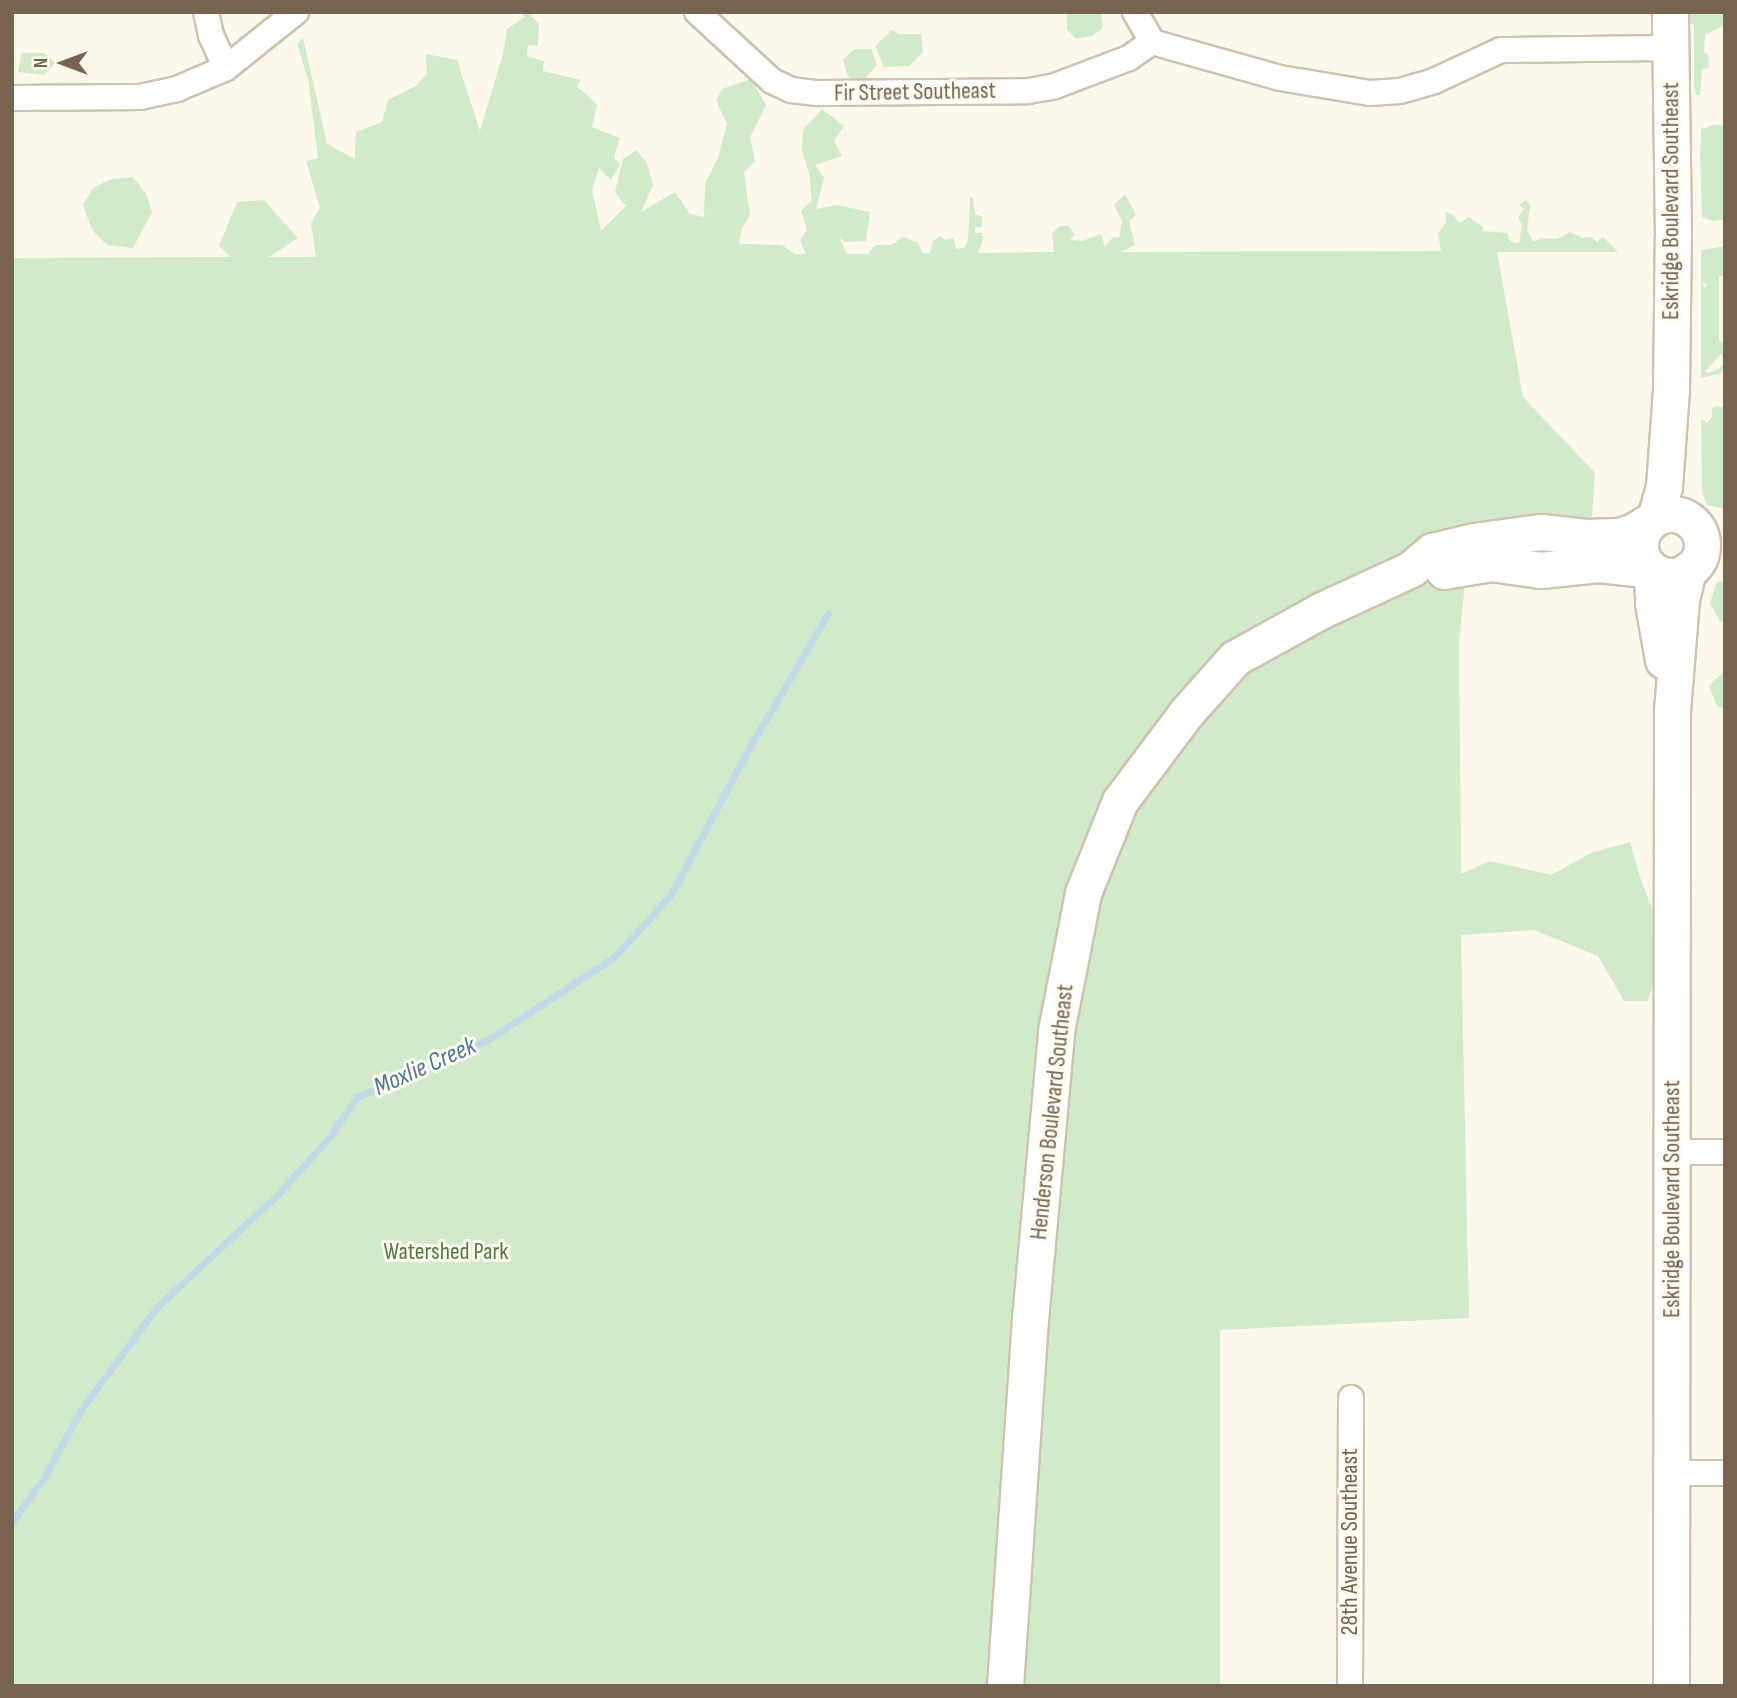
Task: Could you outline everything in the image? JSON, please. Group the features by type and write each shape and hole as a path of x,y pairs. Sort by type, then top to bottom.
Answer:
{"main road":[{"name":"Eskridge Boulevard Southeast","path":"1652,519 1664,487 1671,390 1673,235 1670,12"},
{"name":"Eskridge Boulevard Southeast","path":"1671,390 1704,526"},
{"path":"1689,570 1701,554 1700,534 1704,526 1679,514 1652,519 1640,537 1639,546 1641,555 1652,570 1671,576 1725,564"},
{"name":"Henderson Boulevard Southeast","path":"1005,1686 1030,1319 1056,1031 1083,892 1119,801 1186,713 1235,658 1320,611 1411,569 1432,551 1474,541 1542,532 1586,537 1618,536 1632,533 1652,519"},
{"name":"Henderson Boulevard Southeast","path":"1411,569 1434,574 1491,563 1539,570 1599,564 1652,570"},
{"name":"Eskridge Boulevard Southeast","path":"1652,570 1653,603 1672,711"},
{"name":"Eskridge Boulevard Southeast","path":"1671,1686 1672,711 1681,600 1689,570"}],"street":[{"path":"206,12 211,35 226,68"},
{"path":"12,98 140,97 177,89 226,68 296,12"},
{"name":"Fir Street Southeast","path":"697,12 772,81 791,90 817,93 1028,91 1055,86 1122,61 1152,42"},
{"path":"1135,12 1152,42 1280,78 1370,93 1400,91 1434,81 1501,50 1527,47 1670,48"},
{"path":"1671,1152 1725,1152"},
{"name":"28th Avenue Southeast","path":"1350,1686 1351,1398"},
{"path":"1671,1473 1725,1473"}],"green space":[{"name":"Watershed Park","path":"520,12 533,12 531,16 539,24 538,46 528,45 527,56 544,61 543,71 581,80 577,86 597,105 592,127 620,138 614,158 620,164 611,180 599,168 592,190 601,231 626,206 615,192 623,159 636,150 647,163 653,185 641,212 675,192 690,214 704,217 705,184 719,155 727,124 716,100 722,89 751,79 766,105 750,137 755,161 744,172 750,215 742,228 739,244 782,245 795,254 806,254 800,240 807,230 801,211 812,201 809,173 802,151 803,130 822,109 844,126 834,141 842,156 815,165 824,177 816,209 837,205 870,212 866,241 844,242 839,237 847,254 868,254 875,245 891,245 903,237 918,243 923,253 930,253 933,241 940,236 945,240 954,238 956,249 964,248 968,240 970,197 973,198 975,214 982,217 982,227 975,227 975,233 982,233 983,239 978,253 1054,252 1052,233 1060,226 1069,226 1075,235 1070,240 1082,241 1101,234 1105,247 1113,237 1119,238 1122,221 1114,205 1125,194 1136,215 1129,221 1135,245 1121,252 1441,251 1438,233 1446,223 1445,212 1452,214 1460,223 1469,217 1483,227 1483,231 1507,233 1511,242 1519,243 1522,224 1518,217 1524,209 1519,205 1526,200 1530,205 1527,231 1534,242 1540,238 1557,239 1570,232 1582,238 1591,237 1597,242 1603,237 1618,252 1497,252 1523,397 1595,473 1592,518 1518,522 1467,565 1459,641 1461,874 1490,861 1551,875 1591,853 1630,842 1640,877 1665,942 1648,1001 1624,1001 1598,956 1534,930 1461,935 1469,1318 1220,1330 1220,1686 12,1686 12,258 231,257 219,246 237,202 264,200 298,238 269,257 316,257 311,223 320,208 306,161 318,158 308,79 297,44 303,38 327,144 355,159 356,132 382,122 388,100 416,86 427,74 426,54 457,60 480,131 503,54 507,29 525,17"},
{"path":"1067,12 1101,12 1103,28 1092,36 1076,39 1067,29"},
{"path":"1679,12 1725,12 1725,25 1705,35 1704,53 1708,54 1709,68 1702,69 1700,95 1696,95 1694,87 1694,26"},
{"path":"892,30 899,34 921,34 923,52 909,66 884,67 875,46"},
{"path":"854,49 871,49 877,65 858,86 848,76 843,60"},
{"path":"22,53 44,53 55,63 44,75 18,72"},
{"path":"1725,125 1725,219 1713,221 1702,217 1700,156 1701,129"},
{"path":"133,177 146,194 152,212 133,248 107,245 92,230 83,205 93,188 111,179"},
{"path":"1725,246 1725,275 1719,276 1719,341 1725,343 1725,361 1721,354 1705,371 1708,373 1718,369 1725,362 1725,368 1719,374 1701,378 1701,250"},
{"path":"1712,408 1725,408 1725,509 1707,505 1702,492 1701,419 1707,423 1712,417"},
{"path":"1725,581 1725,620 1720,621 1710,603 1717,582"},
{"path":"1725,670 1723,708 1717,706 1709,686"}],"waterway":[{"name":"Moxlie Creek","path":"12,1522 45,1476 82,1408 157,1307 278,1194 328,1139 357,1097 486,1041 613,958 670,896 749,748 828,614"}]}
